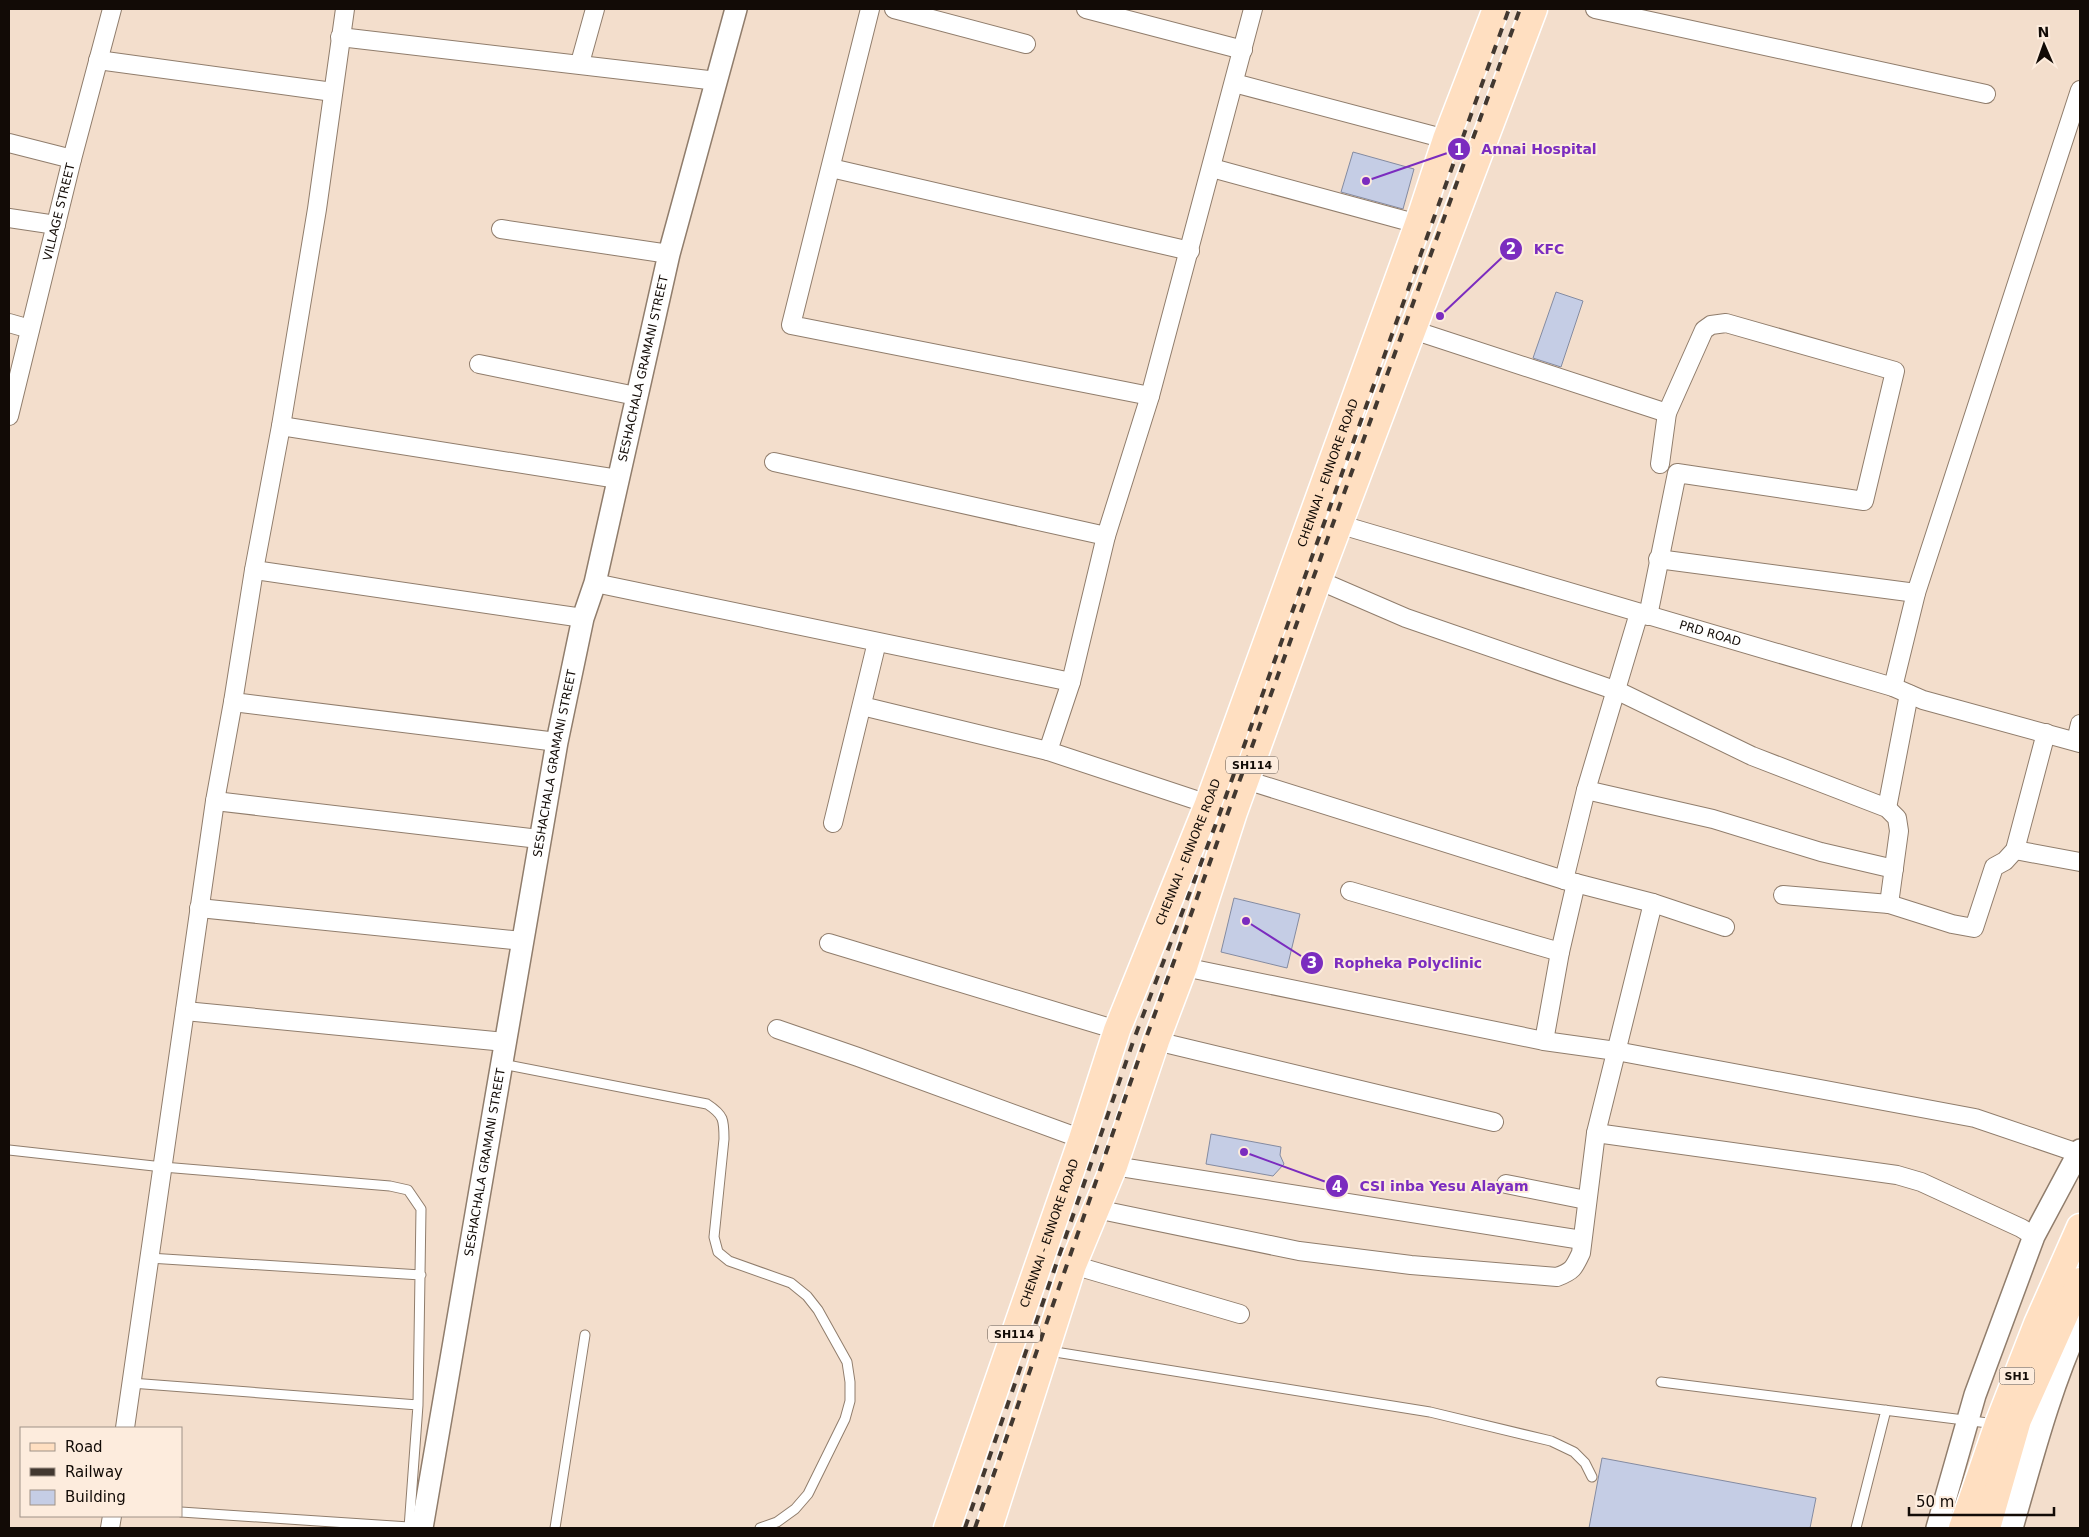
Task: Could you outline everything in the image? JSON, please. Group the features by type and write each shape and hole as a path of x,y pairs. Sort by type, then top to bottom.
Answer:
{"main road":[{"name":"CHENNAI - ENNORE ROAD","path":"947,1528 1118,1030 1208,804 1418,224 1446,139 1496,9"},
{"name":"SH114","path":"989,1528 1073,1265 1114,1166 1117,1152 1156,1041 1184,967 1246,780 1338,524 1534,9"},
{"name":"SH1","path":"1962,1528 1998,1424 2037,1324 2080,1227"},
{"name":"SH1","path":"1987,1528 2018,1420 2080,1281"}],"street":[{"name":"VILLAGE STREET","path":"9,416 13,379 30,329 72,159 112,9"},
{"path":"125,1427 215,801 317,209 345,9"},
{"path":"580,64 595,9"},
{"name":"SESHACHALA GRAMANI STREET","path":"413,1528 502,1064 557,742 583,618 595,583 669,254 736,9"},
{"path":"870,9 791,325 1150,396"},
{"path":"894,9 1026,44"},
{"path":"1086,9 1242,50"},
{"path":"1048,751 1071,682 1106,536 1150,396 1253,9"},
{"path":"1595,9 1986,94"},
{"path":"340,37 717,80"},
{"path":"98,60 333,92"},
{"path":"1234,83 1446,139"},
{"path":"1888,808 1901,690 1916,594 2080,90"},
{"path":"9,143 72,159"},
{"path":"831,168 1190,251"},
{"path":"1212,168 1418,224"},
{"path":"9,218 56,225"},
{"path":"501,229 669,254"},
{"path":"1544,1041 1586,790 1616,690 1643,614 1658,559 1677,473 1864,501 1895,371 1726,323 1711,326 1704,330 1667,413 1660,464"},
{"path":"9,324 30,329"},
{"path":"1413,330 1667,413"},
{"path":"479,364 636,396"},
{"path":"281,426 618,479"},
{"path":"774,462 1106,536"},
{"name":"PRD ROAD","path":"1338,524 1901,690 1924,700 2046,733 2079,736"},
{"path":"1658,559 1916,594"},
{"path":"254,570 583,618"},
{"path":"1318,580 1406,618 1616,690 1752,756 1888,808 1897,818 1899,831 1889,904"},
{"path":"595,583 1071,682"},
{"path":"833,823 878,642"},
{"path":"233,702 557,742"},
{"path":"862,706 1048,751 1208,804"},
{"path":"1783,895 1889,904 1952,924 1974,928 1994,867 2005,861 2015,850 2046,733"},
{"path":"1246,780 1570,881 1653,903 1724,928"},
{"path":"1586,790 1713,819 1821,852 1894,869"},
{"path":"215,801 539,839"},
{"path":"2015,850 2080,862"},
{"path":"1350,891 1560,952"},
{"path":"1096,1209 1299,1251 1411,1265 1557,1277 1574,1269 1581,1253 1586,1200 1596,1133 1653,903"},
{"path":"199,908 522,940"},
{"path":"829,943 1118,1030"},
{"path":"1184,967 1544,1041 1616,1051 1975,1118 2079,1152 2034,1236 1967,1420 1937,1528"},
{"path":"186,1011 505,1042"},
{"path":"776,1029 1082,1139"},
{"path":"1156,1041 1494,1122"},
{"path":"1596,1133 1896,1175 1921,1182 2021,1228 2034,1236"},
{"path":"1114,1166 1582,1240"},
{"path":"1506,1184 1586,1200"},
{"path":"1073,1265 1240,1314"},
{"path":"2012,1528 2036,1444 2066,1355 2080,1323"}],"lane":[{"path":"502,1064 707,1104 720,1112 724,1123 724,1139 714,1237 718,1252 730,1261 791,1283 807,1296 818,1310 846,1362 850,1382 850,1401 845,1419 808,1494 796,1509 777,1522 760,1528"},
{"path":"9,1150 163,1167 390,1186 408,1190 421,1208 422,1275 413,1528 182,1512"},
{"path":"149,1258 422,1275"},
{"path":"555,1528 585,1335"},
{"path":"1046,1350 1430,1412 1551,1441 1574,1452 1585,1463 1592,1477"},
{"path":"1661,1382 1998,1424"},
{"path":"131,1383 418,1405"},
{"path":"1856,1528 1886,1410"}],"building":[{"path":"1353,152 1414,169 1403,209 1341,192"},
{"path":"1556,292 1583,301 1561,367 1533,358"},
{"path":"1234,898 1300,914 1287,968 1221,952"},
{"path":"1211,1134 1281,1147 1280,1155 1284,1164 1273,1176 1206,1164"},
{"path":"1602,1458 1816,1498 1810,1528 1589,1528"}],"railway":[{"path":"965,1528 1134,1039 1217,821 1509,9"},
{"path":"975,1528 1145,1041 1520,9"}],"place":[{"name":"Annai Hospital","path":"1366,181"},
{"name":"KFC","path":"1440,316"},
{"name":"Ropheka Polyclinic","path":"1246,921"},
{"name":"CSI inba Yesu Alayam","path":"1244,1152"}]}
